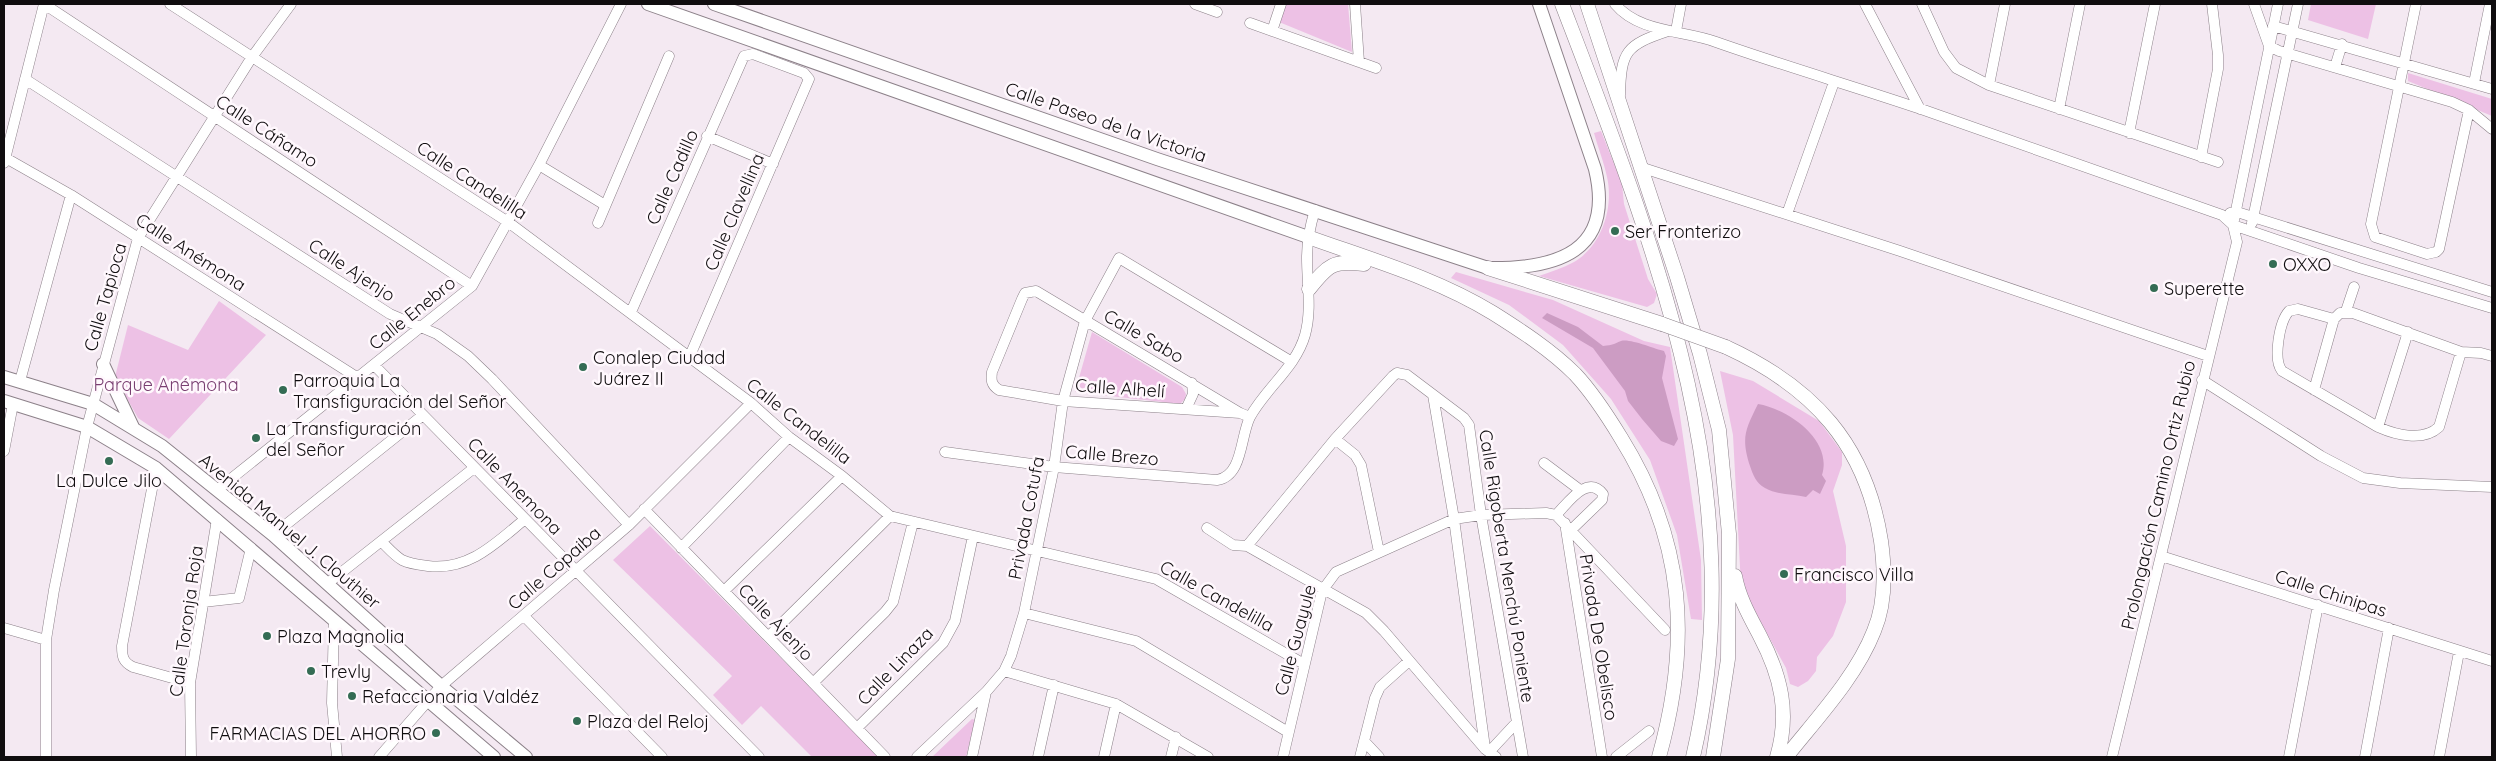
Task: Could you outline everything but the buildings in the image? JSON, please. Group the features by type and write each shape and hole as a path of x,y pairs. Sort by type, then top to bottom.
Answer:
{"highway":[{"path":"1562,4 1620,155 1654,256 1684,360 1700,435 1709,504 1712,551 1711,601 1706,678 1693,757"},
{"path":"1587,4 1669,251 1709,387 1719,430 1729,534 1737,588 1776,668 1782,694 1783,727 1777,757"},
{"path":"1308,237 1390,266 1449,291 1491,312 1535,342 1574,373 1602,407 1645,478 1670,547 1676,590 1678,632 1671,705 1659,757"},
{"path":"1308,289 1322,272 1338,262 1390,266"},
{"path":"1488,268 1662,324 1726,347 1760,363 1786,382 1833,424 1852,452 1868,486 1877,516 1882,549 1883,597 1875,630 1864,652 1840,688 1786,757"},
{"path":"1712,757 1728,659 1729,534"}],"main road":[{"path":"648,4 1308,237"},
{"name":"Calle Paseo de la Victoria","path":"714,4 1157,159 1488,268"},
{"path":"1488,268 1536,266 1563,257 1580,247 1589,235 1600,205 1600,189 1595,169 1539,4"},
{"path":"103,364 133,427"},
{"name":"Avenida Manuel J. Clouthier","path":"4,377 93,404 162,446 273,535 441,686 526,757"},
{"path":"8,402 87,427 156,468 217,518 494,757"}],"street":[{"path":"4,159 44,4"},
{"name":"Calle Cáñamo","path":"44,4 472,286"},
{"name":"Calle Candelilla","path":"170,4 508,222 751,403 789,437 842,476 890,516 1156,579 1304,664"},
{"name":"Calle Tapioca","path":"46,757 46,640 54,590 87,427 138,238 252,57 291,4"},
{"name":"Calle Enebro","path":"217,490 472,286 539,165 621,4"},
{"path":"1199,4 1217,12"},
{"path":"1272,31 1281,4"},
{"path":"1355,4 1360,62"},
{"path":"1615,4 1623,13 1633,19 1698,35 1834,82 1920,109 2222,215 2233,225 2250,231 2359,268 2492,308"},
{"path":"1672,30 1681,4"},
{"path":"1865,4 1920,109"},
{"path":"1989,85 2006,4"},
{"path":"2059,108 2080,4"},
{"path":"2129,133 2156,4"},
{"path":"2201,157 2218,62 2212,4"},
{"path":"2254,4 2269,46 2287,54 2398,84 2452,102 2470,110 2492,129"},
{"name":"Prolongación Camino Ortiz Rubio","path":"2112,757 2237,242 2233,225 2278,4"},
{"path":"2237,242 2250,231 2298,4"},
{"path":"2416,4 2398,84 2371,224 2372,233 2378,239 2427,254 2436,252 2439,249 2470,110"},
{"path":"2474,83 2490,4"},
{"path":"1926,7 1944,52 1956,68 1989,85 2218,162"},
{"path":"1250,23 1376,68"},
{"path":"2273,26 2403,61 2492,89"},
{"path":"1619,101 1620,73 1626,53 1642,41 1672,30"},
{"path":"2335,67 2342,44"},
{"name":"Calle Clavellina","path":"690,358 809,79 804,73 754,54 744,56"},
{"path":"598,223 669,56"},
{"name":"Calle Cadillo","path":"631,312 744,56"},
{"name":"Calle Ajenjo","path":"25,79 390,314 420,329 437,334 454,344 492,379 629,525"},
{"path":"1786,214 1834,82"},
{"path":"708,136 773,164"},
{"name":"Calle Anémona","path":"4,159 71,194 358,378"},
{"path":"539,165 605,205"},
{"path":"1640,167 1786,214 2208,356"},
{"path":"20,381 71,194"},
{"path":"1250,417 1292,362 1305,334 1308,289 1308,237 1315,210"},
{"path":"2222,215 2236,212 2492,292"},
{"name":"Privada Cotufa","path":"917,757 986,692 1004,671 1011,656 1024,613 1054,467 1063,401 1085,320 1119,258 1292,362"},
{"path":"2346,311 2354,287"},
{"name":"Calle Sabo","path":"999,390 994,387 991,380 992,372 1025,293 1036,291 1240,413 1250,417"},
{"path":"2334,319 2298,310 2289,311 2285,318 2276,353 2278,366 2282,371 2314,390 2388,431 2417,436 2433,433 2439,427 2461,352"},
{"path":"2314,390 2334,319 2340,313 2346,311 2461,352 2481,353 2492,356"},
{"path":"2378,427 2408,332"},
{"name":"Calle Anemona","path":"374,365 759,757"},
{"name":"Calle Rigoberta Menchú Poniente","path":"1247,546 1335,439 1393,376 1398,374 1407,375 1464,418 1469,425 1481,515 1523,757"},
{"path":"2202,380 2321,456 2363,478 2400,483 2492,487"},
{"path":"1186,410 1193,394 1192,384"},
{"name":"Calle Alhelí","path":"999,390 1063,401 1240,413"},
{"path":"1433,395 1490,754"},
{"path":"4,451 8,402"},
{"name":"Calle Copaiba","path":"379,757 441,686 577,572 629,525 751,403"},
{"path":"273,535 423,415"},
{"name":"Calle Brezo","path":"946,452 1054,467 1217,480 1225,479 1234,468 1250,417"},
{"path":"681,548 789,437"},
{"path":"1335,439 1354,455 1361,465 1379,552"},
{"path":"1544,463 1580,490"},
{"path":"156,468 122,646 122,656 125,663 190,683"},
{"path":"328,583 474,468"},
{"path":"724,591 842,476"},
{"path":"1588,486 1596,487 1603,497 1568,526 1556,515 1580,490 1588,486"},
{"name":"Calle Ajenjo","path":"644,509 885,757"},
{"name":"Calle Guayule","path":"1283,757 1322,590 1336,572 1454,518 1481,515 1546,513 1556,515"},
{"path":"769,636 890,516"},
{"name":"Calle Toronja Roja","path":"191,757 190,683 217,518"},
{"path":"382,542 402,560 438,568 461,564 478,557 525,519"},
{"path":"813,683 893,602 913,522"},
{"name":"Privada De Obelisco","path":"1568,526 1665,630"},
{"name":"Privada De Obelisco","path":"1568,526 1602,757"},
{"path":"1207,528 1233,544 1247,546 1322,590 1366,613 1490,754"},
{"name":"Calle Linaza","path":"857,728 943,643 950,632 955,622 973,536"},
{"path":"203,602 238,598 251,548"},
{"name":"Calle Chinipas","path":"2160,556 2492,662"},
{"path":"2289,757 2318,605"},
{"path":"1024,613 1136,641 1288,732"},
{"path":"524,616 662,757"},
{"path":"334,620 332,702 337,757"},
{"path":"4,628 46,640"},
{"path":"2365,757 2389,628"},
{"path":"2439,757 2459,652"},
{"path":"1360,757 1375,698 1380,687 1409,661"},
{"path":"1004,671 1116,704 1208,757"},
{"path":"1038,757 1054,685"},
{"path":"972,757 986,692"},
{"path":"1104,757 1116,704"},
{"path":"1490,754 1517,722"},
{"path":"1616,757 1649,731"},
{"path":"1171,757 1176,737"},
{"path":"1364,741 1379,757"}],"green space":[{"path":"1285,4 1348,4 1352,52 1279,22"},
{"path":"2311,4 2376,4 2368,39 2308,20"},
{"path":"2408,73 2492,99 2492,116 2408,81"},
{"path":"1601,131 1622,184 1624,204 1648,279 1657,294 1654,303 1647,307 1539,276 1570,264 1584,255 1599,236 1604,225 1609,201 1609,189 1606,171 1594,133"},
{"path":"1456,272 1553,300 1644,341 1670,347 1701,560 1702,620 1691,619 1677,535 1650,460 1611,399 1563,345 1509,305 1451,278"},
{"name":"Parque Anémona","path":"219,301 266,335 169,439 138,418 115,377 128,325 188,350"},
{"path":"1092,332 1182,387 1186,394 1185,399 1180,404 1075,392"},
{"path":"1720,371 1753,381 1819,421 1842,452 1842,465 1833,491 1846,546 1846,602 1833,636 1817,657 1816,671 1808,681 1798,687 1790,684 1786,668 1741,586 1733,435"},
{"path":"650,526 879,757 812,757 761,706 742,725 713,695 732,676 613,560"},
{"path":"972,719 975,720 966,757 932,757"}],"shaded area":[{"path":"1547,313 1578,327 1603,346 1625,340 1664,351 1666,356 1662,378 1678,439 1674,446 1661,441 1642,419 1628,401 1625,391 1593,348 1542,318"},
{"path":"1758,404 1782,412 1794,419 1814,438 1821,450 1824,462 1822,475 1826,481 1820,494 1813,490 1806,497 1780,493 1765,488 1757,481 1747,456 1745,441 1747,428"}],"place":[{"name":"Ser Fronterizo","path":"1615,231"},
{"name":"OXXO","path":"2273,264"},
{"name":"Superette","path":"2154,288"},
{"name":"Conalep Ciudad Juárez II","path":"583,367"},
{"name":"Parroquia La Transfiguración del Señor","path":"283,390"},
{"name":"La Transfiguración del Señor","path":"256,438"},
{"name":"La Dulce Jilo","path":"109,461"},
{"name":"Francisco Villa","path":"1784,574"},
{"name":"Plaza Magnolia","path":"267,636"},
{"name":"Trevly","path":"311,671"},
{"name":"Refaccionaria Valdéz","path":"352,696"},
{"name":"Plaza del Reloj","path":"577,721"},
{"name":"FARMACIAS DEL AHORRO","path":"436,733"}]}
